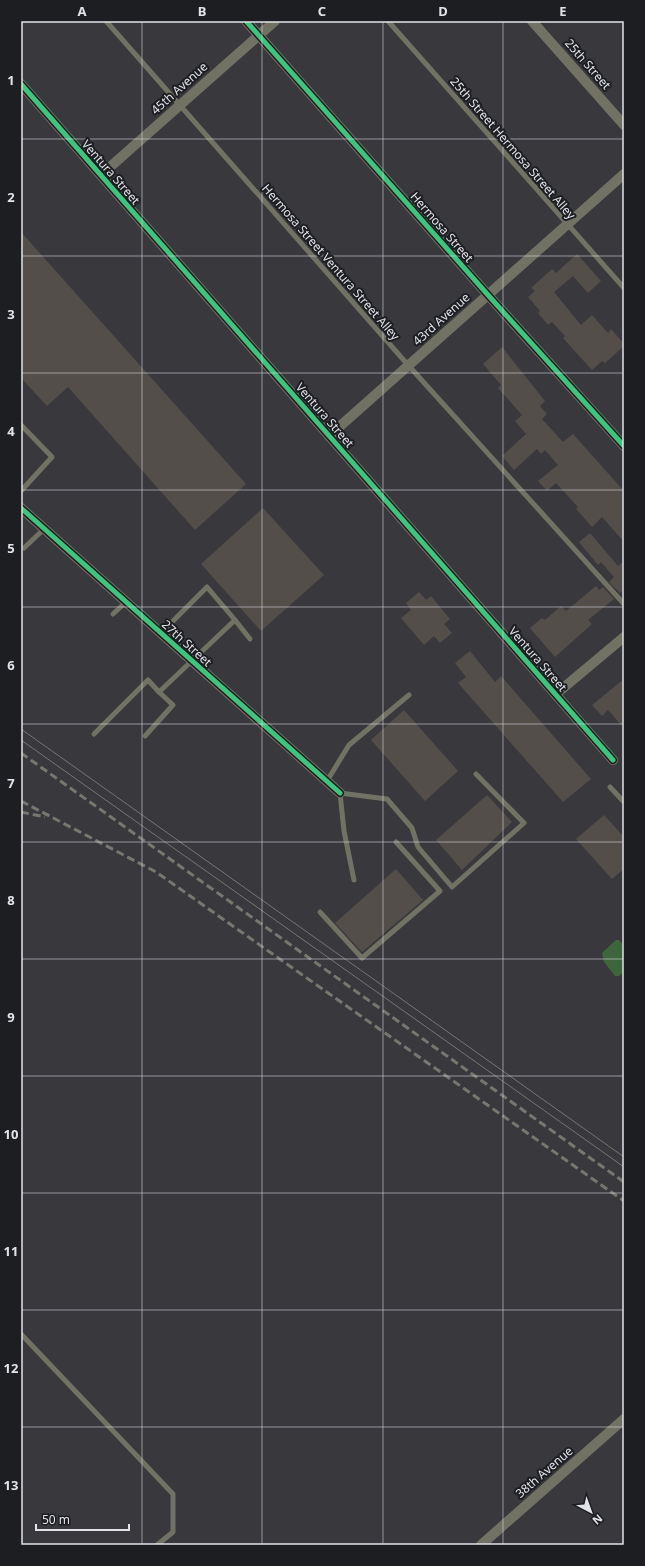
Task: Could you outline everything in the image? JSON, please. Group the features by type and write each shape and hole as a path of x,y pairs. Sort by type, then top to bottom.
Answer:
{"street":[{"name":"Hermosa Street","path":"246,21 488,295 624,446"},
{"name":"45th Avenue","path":"101,175 275,21"},
{"name":"25th Street","path":"532,21 624,125"},
{"name":"Ventura Street","path":"21,84 613,760"},
{"name":"43rd Avenue","path":"329,436 624,174"},
{"name":"27th Street","path":"21,508 340,793"},
{"path":"556,694 624,637"},
{"name":"38th Avenue","path":"481,1545 624,1419"}],"lane":[{"name":"Hermosa Street Ventura Street Alley","path":"106,21 408,365 624,604"},
{"name":"25th Street Hermosa Street Alley","path":"388,21 624,288"},
{"path":"21,425 52,457 21,490"},
{"path":"24,548 44,529"},
{"path":"161,633 207,587 250,639"},
{"path":"113,614 126,602"},
{"path":"160,692 235,620"},
{"path":"94,734 148,680 173,705 145,736"},
{"path":"327,781 349,745 408,695"},
{"path":"354,880 344,831 340,793 387,798 412,828 418,847 452,887 524,822 476,774"},
{"path":"610,787 624,802"},
{"path":"320,912 362,958 440,891 396,842"},
{"path":"21,1334 172,1494 173,1532 157,1545"}],"green space":[{"path":"616,940 619,940 624,946 624,972 619,976 615,976 604,962 602,953"}],"building":[{"path":"21,232 246,484 195,530 68,387 47,406 21,378"},
{"path":"577,254 601,281 588,293 573,276 554,292 581,325 592,315 608,333 611,329 624,344 624,346 605,363 602,361 592,370 563,338 565,336 552,322 548,325 538,313 540,311 528,297 535,291 531,288 552,269 556,273"},
{"path":"502,347 545,401 540,406 547,414 542,419 563,442 573,434 624,491 624,542 602,517 592,527 576,509 578,507 556,483 547,491 538,481 558,465 545,450 541,454 537,449 514,470 502,456 526,434 515,421 522,415 498,388 501,385 483,364"},
{"path":"263,508 324,575 261,631 201,564"},
{"path":"590,533 618,566 624,561 624,590 620,593 609,582 614,577 601,562 598,565 579,542"},
{"path":"596,586 599,590 603,587 614,599 588,620 592,624 555,657 530,628 542,618 545,620 561,606 566,611"},
{"path":"419,592 426,600 431,596 450,619 444,624 452,633 440,643 434,636 424,645 401,618 411,610 406,603"},
{"path":"470,651 495,682 501,676 591,779 563,802 458,683 466,677 455,663"},
{"path":"624,679 624,728 608,710 602,716 592,705"},
{"path":"404,710 458,771 425,801 371,740"},
{"path":"487,795 512,822 462,870 436,840"},
{"path":"604,815 624,837 624,869 612,879 576,839"},
{"path":"396,869 423,900 362,952 335,923"}],"tram line":[{"path":"21,729 624,1157"},
{"path":"21,740 624,1167"}],"railway":[{"path":"21,753 624,1182"},
{"path":"21,801 156,872 624,1201"},
{"path":"21,812 45,817"}],"cycle path":[{"path":"246,21 488,295 624,446"},
{"path":"21,84 613,760"},
{"path":"21,508 340,793"}]}
